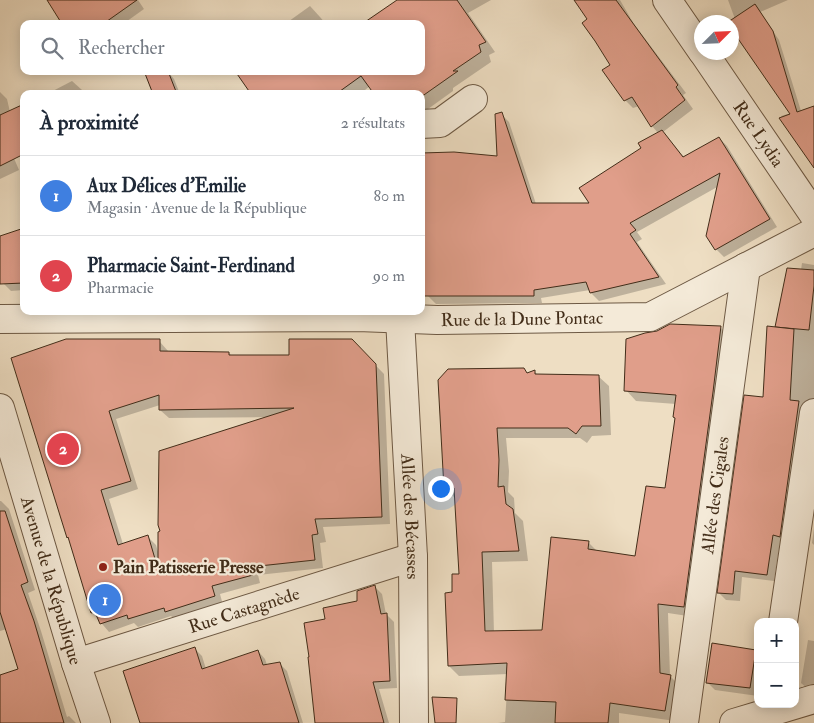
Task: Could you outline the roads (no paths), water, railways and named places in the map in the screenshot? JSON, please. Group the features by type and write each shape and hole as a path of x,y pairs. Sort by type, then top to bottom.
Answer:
{"street":[{"name":"Rue Lydia","path":"667,0 694,40"},
{"name":"Rue Lydia","path":"707,60 814,215"},
{"path":"425,124 440,123 473,99"},
{"name":"Rue de la Dune Pontac","path":"0,319 399,315 437,320 650,317 814,232"},
{"name":"Allée des Cigales","path":"684,723 746,267"},
{"name":"Allée des Bécasses","path":"399,315 413,557 414,723"},
{"name":"Avenue de la République","path":"0,408 76,663 96,723"},
{"path":"784,618 814,413"},
{"name":"Rue Castagnède","path":"76,663 413,557"},
{"path":"799,702 814,699"},
{"path":"734,723 770,708"}],"place":[{"name":"Pharmacie Saint-Ferdinand","path":"63,449"},
{"name":"Pain Patisserie Presse","path":"103,567"},
{"name":"Aux Délices d'Emilie","path":"105,600"}]}
